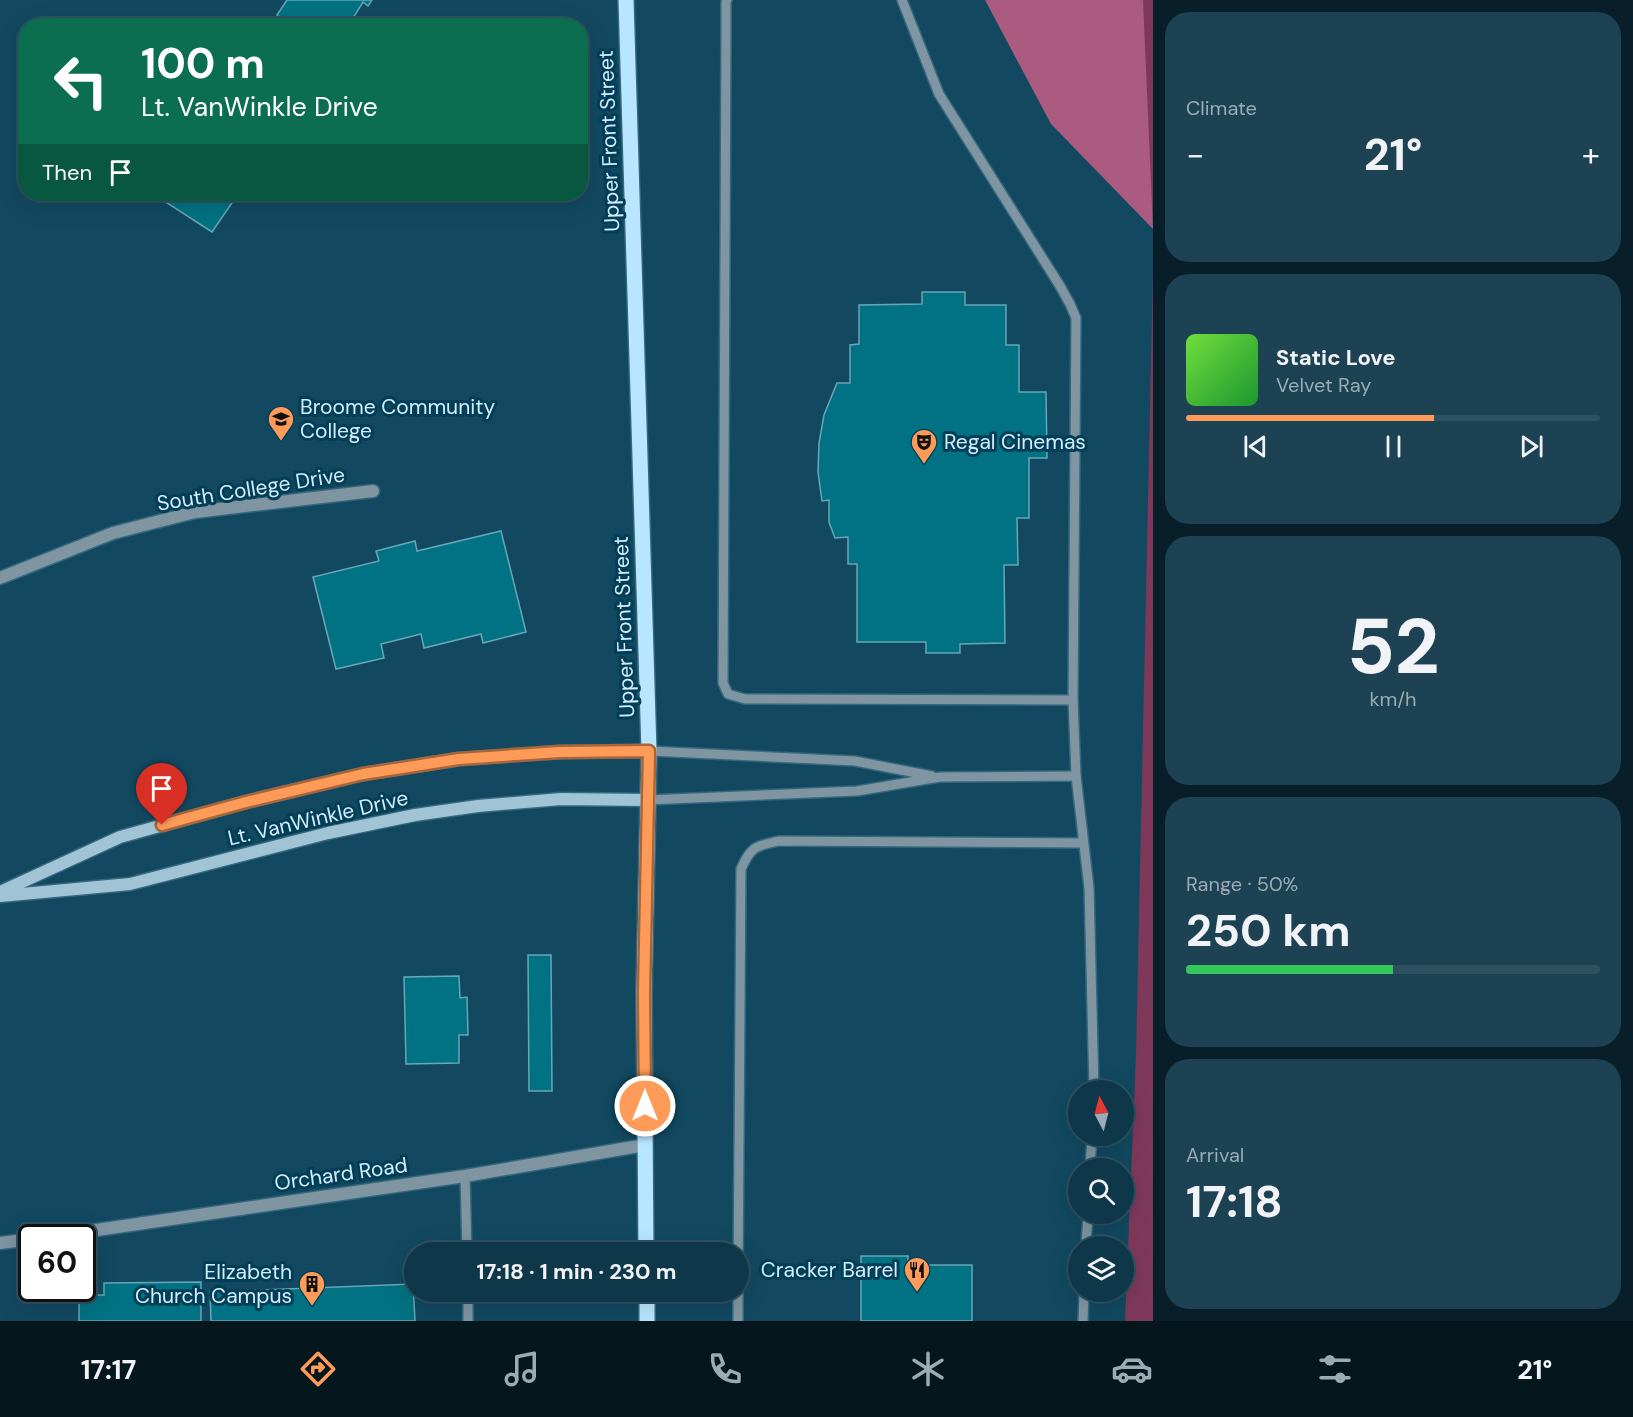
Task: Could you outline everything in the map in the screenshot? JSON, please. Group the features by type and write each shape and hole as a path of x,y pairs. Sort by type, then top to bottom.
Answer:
{"main road":[{"name":"Upper Front Street","path":"626,0 649,751 644,993 646,1242"},
{"path":"646,1302 647,1321"}],"street":[{"name":"South College Drive","path":"0,578 113,533 195,512 373,490"},
{"name":"Lt. VanWinkle Drive","path":"0,894 120,837 246,802 363,774 459,759 560,752 649,751"},
{"name":"Lt. VanWinkle Drive","path":"0,894 130,884 328,833 414,815 561,799 647,800"},
{"name":"Orchard Road","path":"96,1230 465,1176 645,1145"},
{"path":"0,1243 18,1241"}],"lane":[{"path":"727,0 723,683 728,694 746,699 1073,700"},
{"path":"902,0 939,94 1060,286 1076,318 1073,700 1076,776 1089,888 1094,1080"},
{"path":"649,751 855,761 940,777"},
{"path":"647,800 857,791 940,777 1076,776"},
{"path":"738,1242 741,868 748,853 760,845 779,841 1083,843"},
{"path":"465,1176 467,1242"},
{"path":"468,1302 468,1321"},
{"path":"738,1302 738,1321"},
{"path":"1083,1321 1084,1302"}],"shaded area":[{"path":"985,0 1143,0 1153,229 1051,124"},
{"path":"1128,0 1153,0 1153,222"},
{"path":"1153,271 1153,1321 1125,1321 1126,1302 1134,1302 1134,1236 1129,1236 1129,1224 1134,1224 1134,1158 1132,1158"}],"building":[{"path":"287,0 372,0 368,6 363,2 353,18 280,18 277,15"},
{"path":"164,201 233,201 212,232"},
{"name":"Regal Cinemas","path":"922,292 965,292 965,305 1006,305 1006,345 1019,345 1019,392 1046,392 1047,458 1029,458 1029,518 1017,518 1018,565 1004,565 1005,643 960,644 960,653 926,653 926,642 857,642 857,564 848,564 848,537 835,538 829,522 829,500 822,501 818,472 819,443 824,415 837,383 850,383 850,345 859,344 859,305 922,304"},
{"path":"501,531 526,632 483,643 481,634 424,648 421,634 381,644 384,658 336,669 313,577 379,561 376,551 415,541 417,551"},
{"path":"528,955 551,955 552,1091 529,1091"},
{"path":"459,976 460,998 467,997 468,1035 459,1035 459,1063 406,1064 404,977"},
{"name":"Cracker Barrel","path":"861,1256 908,1256 908,1265 972,1265 972,1321 861,1321"},
{"name":"Elizabeth Church Campus","path":"201,1282 201,1321 79,1321 79,1302 96,1302 96,1295 104,1295 104,1283"},
{"name":"Elizabeth Church Campus","path":"404,1284 404,1302 414,1302 415,1321 211,1321 210,1292"}],"place":[{"name":"Broome Community College","path":"281,442"},
{"name":"Regal Cinemas","path":"924,465"},
{"name":"Cracker Barrel","path":"917,1293"},
{"name":"Elizabeth Church Campus","path":"312,1307"}],"route":[{"path":"162,825 363,774 459,759 560,752 649,751 644,993 645,1106"}]}
